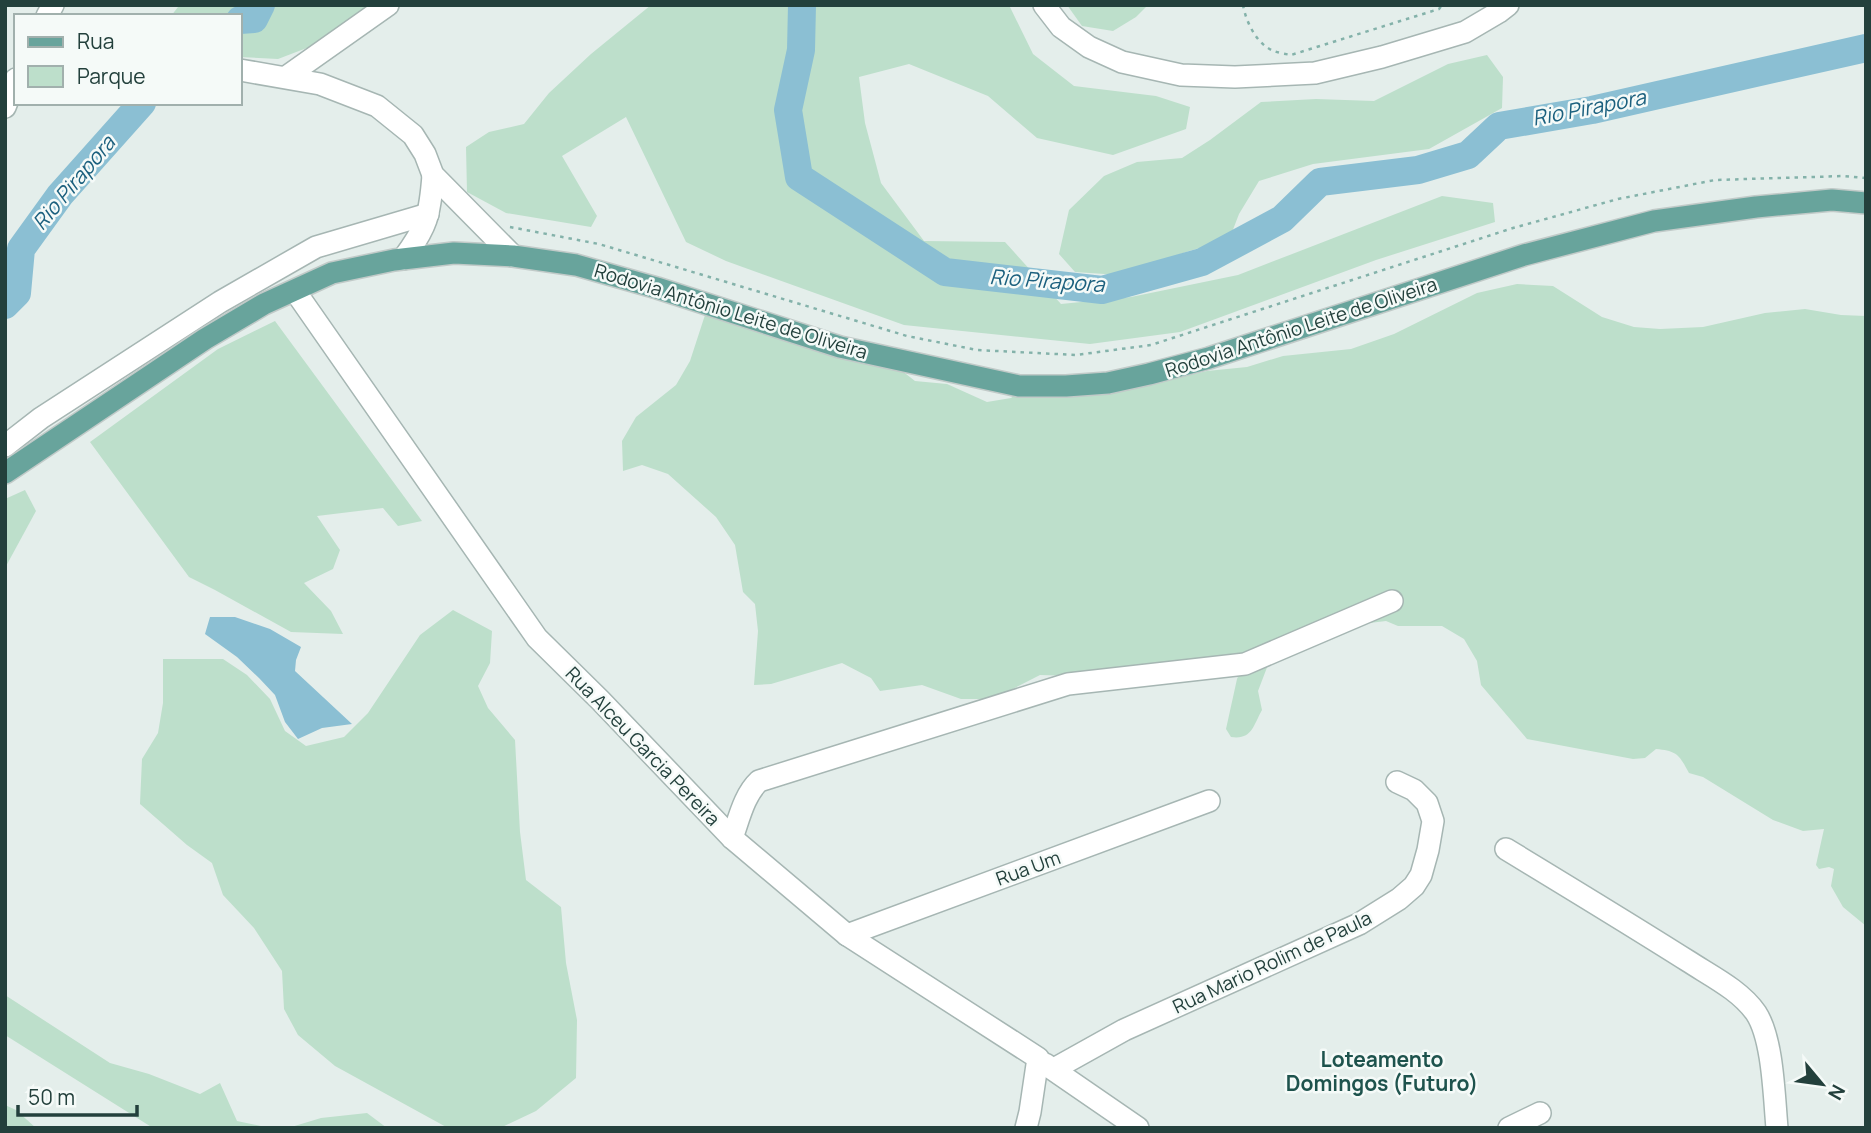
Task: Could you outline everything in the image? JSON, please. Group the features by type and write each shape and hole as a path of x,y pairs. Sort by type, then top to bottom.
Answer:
{"main road":[{"name":"Rodovia Antônio Leite de Oliveira","path":"5,473 205,339 264,304 332,273 402,259 454,253 513,256 576,265 840,347 1020,386 1066,386 1108,383 1209,358 1524,254 1654,221 1832,200 1866,203"}],"street":[{"path":"286,77 388,5"},
{"path":"1044,5 1060,27 1089,47 1122,62 1181,75 1235,77 1315,73 1382,57 1465,32 1508,5"},
{"path":"242,70 320,84 377,106 413,135 425,154 433,175 513,256"},
{"path":"5,107 14,83"},
{"path":"402,259 426,224 431,204 433,175"},
{"path":"5,446 41,418 220,302 316,247 428,214"},
{"name":"Rua Alceu Garcia Pereira","path":"295,291 537,638 732,838 846,935 1046,1064 1138,1128"},
{"path":"732,838 748,795 759,781 1068,684 1245,664 1392,601"},
{"name":"Rua Mario Rolim de Paula","path":"1046,1064 1359,924 1399,900 1422,875 1433,821 1427,803 1414,790 1397,782"},
{"name":"Rua Um","path":"846,935 1209,801"},
{"path":"1506,849 1740,995 1756,1013 1764,1032 1770,1057 1777,1128"},
{"path":"1026,1128 1046,1064"},
{"path":"1509,1128 1540,1113"}],"path":[{"path":"1242,5 1256,37 1271,51 1291,55 1439,9 1443,5"},
{"path":"504,227 599,243 907,336 976,350 1076,355 1151,345 1513,228 1618,200 1715,180 1844,176 1866,178"}],"green space":[{"path":"176,5 375,5 325,41 278,59 242,57 242,14 173,14 178,7"},
{"path":"651,5 1009,5 1033,54 1074,86 1156,96 1190,107 1186,129 1113,155 1037,138 988,96 909,64 859,77 865,123 881,183 924,241 1005,242 1061,304 1131,297 1238,275 1442,196 1493,203 1495,222 1376,260 1180,332 1090,344 904,325 726,261 686,242 626,117 562,156 597,216 591,227 506,213 467,192 466,147 489,132 524,124 549,93"},
{"path":"1067,5 1148,5 1136,17 1113,31 1082,26"},
{"path":"1487,55 1503,77 1502,108 1429,149 1313,164 1259,181 1239,214 1229,240 1119,275 1075,272 1059,254 1069,210 1104,176 1137,162 1182,158 1261,102 1316,99 1374,101 1448,64"},
{"path":"1517,284 1553,286 1602,317 1634,327 1703,327 1765,313 1805,309 1866,316 1866,926 1843,907 1831,886 1834,869 1819,869 1816,865 1824,829 1803,831 1773,820 1703,777 1689,773 1680,758 1669,751 1656,749 1645,758 1633,759 1527,739 1481,685 1477,661 1464,639 1442,626 1398,626 1386,621 1353,625 1271,657 1258,691 1262,710 1251,731 1238,737 1231,737 1226,729 1237,679 1245,661 1108,677 1040,675 993,699 961,699 922,685 880,691 871,678 842,663 771,684 754,685 758,631 755,604 743,592 735,545 716,517 668,474 642,465 623,471 622,441 636,417 676,385 690,361 705,315 737,318 888,360 915,381 947,384 987,402 1011,398 1035,377 1142,386 1207,371 1247,367 1283,356 1351,349 1394,334 1477,293"},
{"path":"275,321 422,521 398,526 383,508 317,516 340,550 333,569 304,583 331,611 343,634 291,632 189,577 90,442 218,349"},
{"path":"25,490 36,511 5,568 5,499"},
{"path":"453,610 492,631 490,663 478,686 488,708 515,740 520,832 526,880 561,907 566,963 577,1020 576,1078 536,1111 500,1128 448,1128 335,1066 298,1035 284,1009 282,971 254,928 223,895 212,863 140,804 142,759 158,733 163,703 163,659 223,659 247,675 270,699 285,731 306,746 344,737 368,713 420,635"},
{"path":"5,995 110,1063 149,1074 200,1094 220,1083 237,1121 270,1128 153,1128 5,1035"},
{"path":"5,1105 16,1110 36,1128 5,1128"},
{"path":"367,1113 387,1128 288,1128 321,1118"}],"water":[{"path":"210,617 235,617 270,629 301,647 295,671 352,724 322,728 298,739 285,722 275,695 237,657 205,634"}],"waterway":[{"name":"Rio Pirapora","path":"242,20 254,19 261,5"},
{"name":"Rio Pirapora","path":"802,5 801,50 788,110 799,177 945,272 1102,290 1202,262 1282,219 1320,182 1418,170 1468,155 1499,126 1592,110 1866,48"},
{"name":"Rio Pirapora","path":"5,305 17,293 21,249 60,195 140,105"}],"district":[{"name":"Loteamento Domingos (Futuro)","path":"1382,1072"}]}
